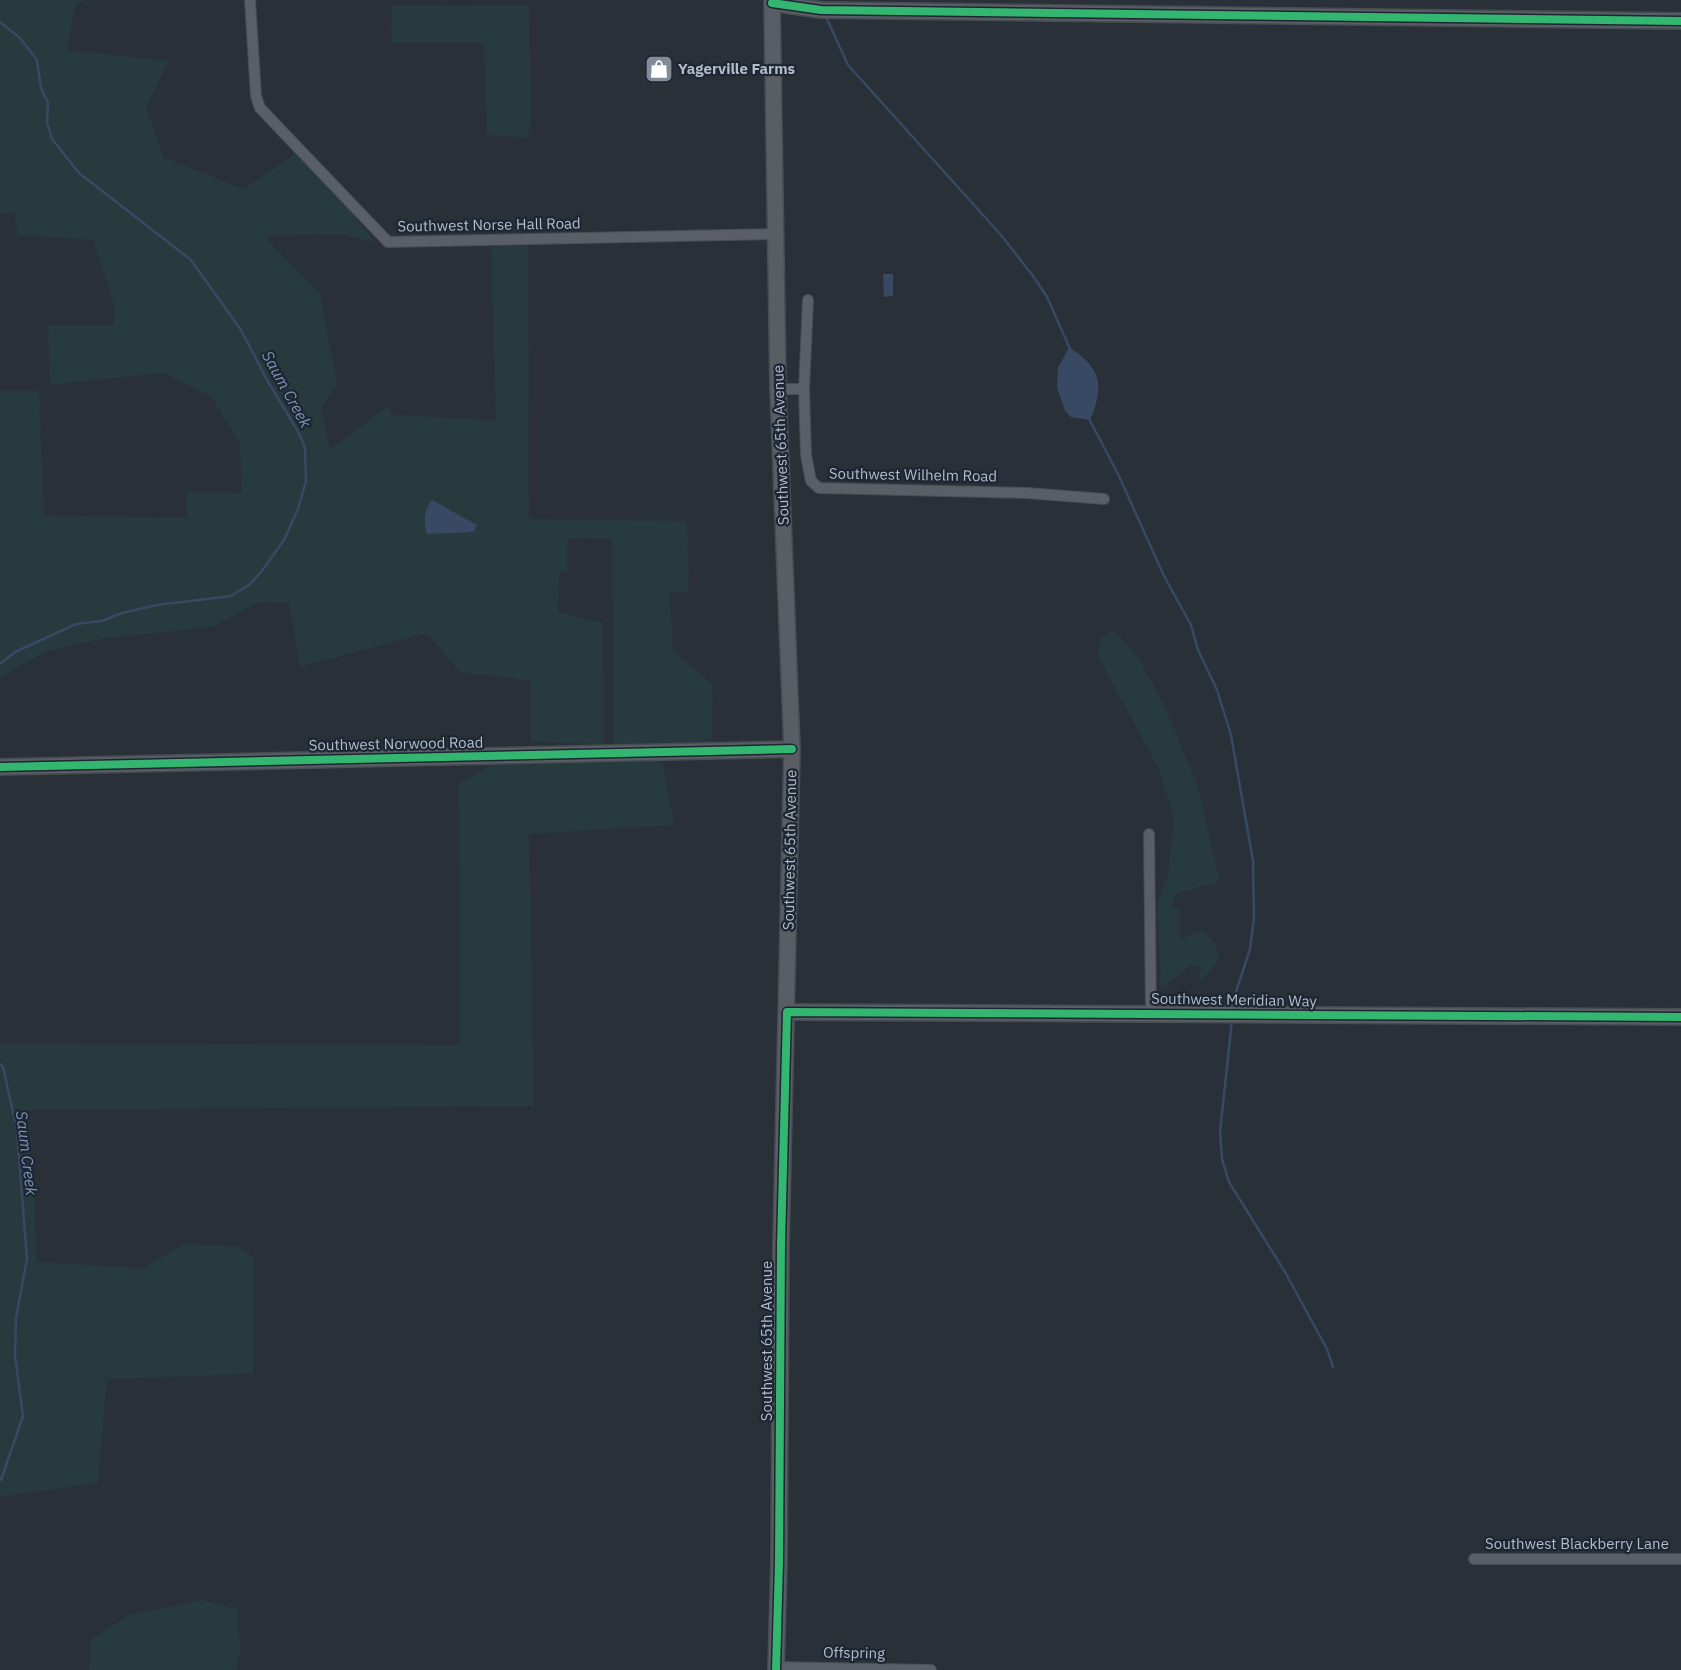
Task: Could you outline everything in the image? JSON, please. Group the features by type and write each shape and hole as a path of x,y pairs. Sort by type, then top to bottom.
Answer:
{"street":[{"name":"Southwest Norse Hall Road","path":"250,0 256,96 260,108 388,242 776,234"},
{"path":"772,2 821,10 1681,21"},
{"name":"Southwest 65th Avenue","path":"772,2 778,389 792,749 781,1245 779,1562 776,1668"},
{"path":"778,389 804,390 808,300"},
{"name":"Southwest Wilhelm Road","path":"804,390 808,471 811,481 819,488 1027,493 1104,499"},
{"name":"Southwest Norwood Road","path":"0,767 792,749"},
{"path":"1149,834 1151,1013"},
{"name":"Southwest Meridian Way","path":"787,1012 1681,1017"},
{"name":"Southwest Blackberry Lane","path":"1474,1559 1681,1559"},
{"name":"Offspring","path":"776,1668 932,1670"}],"green space":[{"path":"0,0 88,0 76,3 67,50 169,61 146,108 164,157 244,189 295,154 340,197 375,243 340,234 267,236 271,244 320,293 337,384 321,409 330,450 388,406 393,415 496,420 491,247 528,243 529,519 687,521 689,592 669,592 673,650 713,685 711,745 614,745 612,538 567,539 567,572 559,572 558,612 603,623 604,744 531,742 531,681 460,672 427,633 300,667 289,602 258,603 211,627 101,639 48,651 0,677 0,391 39,391 44,515 187,518 187,492 242,493 240,444 211,396 162,373 58,384 50,383 48,325 114,325 115,307 93,240 18,235 14,213 0,213"},
{"path":"391,5 529,6 531,117 528,138 487,135 484,43 392,43"},
{"path":"1114,631 1129,646 1142,664 1166,709 1197,784 1219,878 1215,885 1203,886 1176,894 1172,907 1179,909 1181,939 1203,930 1215,944 1219,958 1210,972 1198,981 1201,968 1191,965 1161,989 1157,904 1168,876 1174,817 1158,768 1098,656 1101,637"},
{"path":"662,758 674,825 529,834 534,1106 29,1110 37,1262 144,1268 183,1244 239,1247 254,1258 253,1374 107,1379 98,1483 0,1497 0,1043 460,1045 459,784 493,764"},
{"path":"202,1600 237,1609 240,1651 236,1670 89,1670 91,1640 129,1615"}],"water":[{"path":"883,274 893,274 893,296 884,297"},
{"path":"1069,347 1088,362 1097,378 1098,397 1090,420 1071,417 1065,411 1057,387 1058,368"},
{"path":"432,500 477,525 474,532 427,534 425,516 427,507"}],"waterway":[{"path":"827,19 848,65 1001,235 1033,276 1047,297 1070,349"},
{"name":"Saum Creek","path":"0,22 20,38 37,60 41,88 48,103 47,123 52,139 79,173 191,260 241,330 267,380 300,435 305,448 306,481 298,509 284,540 249,585 231,596 157,605 122,613 102,621 76,624 15,652 0,664"},
{"path":"1089,419 1118,474 1164,576 1191,625 1198,650 1217,690 1231,735 1253,861 1254,918 1250,949 1234,998 1233,1010"},
{"path":"1232,1020 1220,1132 1222,1159 1229,1182 1285,1272 1327,1349 1333,1367"},
{"name":"Saum Creek","path":"0,1064 3,1067 17,1130 27,1259 16,1318 15,1356 23,1416 1,1480"}],"cycle path":[{"path":"772,3 821,10 1681,21"},
{"path":"0,767 792,749"},
{"path":"776,1670 779,1562 781,1245 787,1012 1681,1017"}],"place":[{"name":"Yagerville Farms","path":"659,69"}]}
